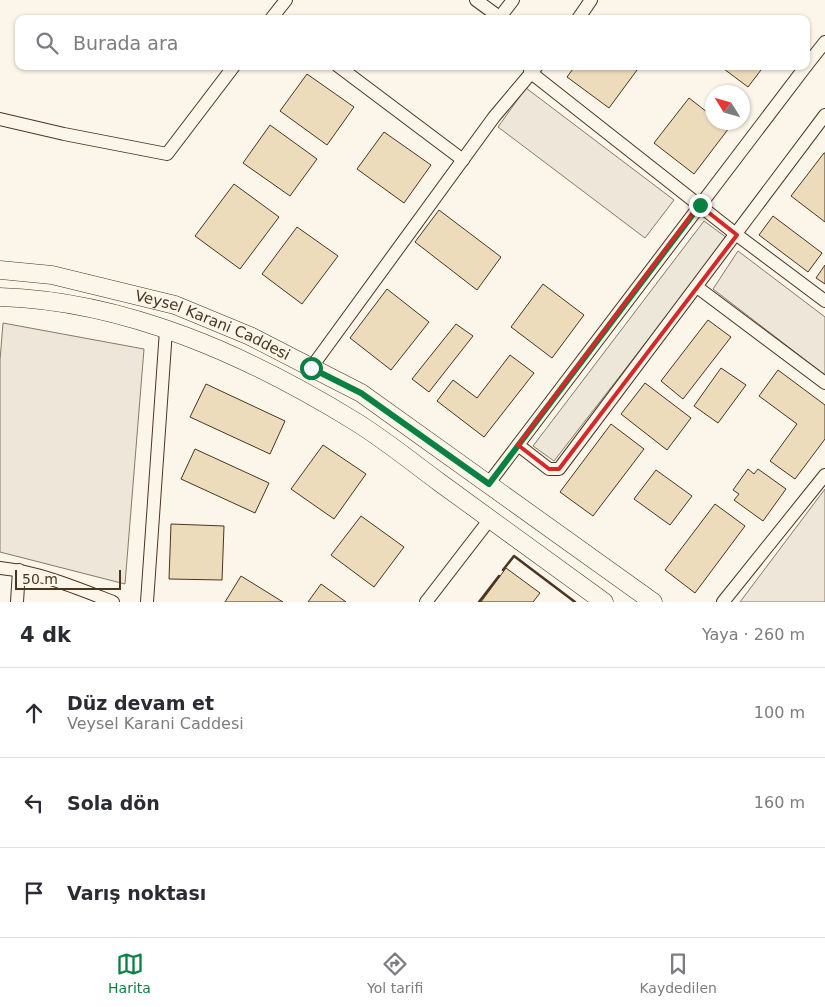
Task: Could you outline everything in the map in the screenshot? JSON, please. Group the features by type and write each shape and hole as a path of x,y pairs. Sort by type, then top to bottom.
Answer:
{"main road":[{"name":"Veysel Karani Caddesi","path":"0,270 52,275 175,305 250,336 361,393 653,602"},
{"name":"Veysel Karani Caddesi","path":"0,297 41,298 109,312 224,351 297,388 350,418 604,602"}],"street":[{"path":"275,15 286,0"},
{"path":"476,0 497,15"},
{"path":"503,15 513,0"},
{"path":"581,15 591,0"},
{"path":"810,61 825,42"},
{"path":"0,119 166,154 231,70"},
{"path":"343,70 463,160"},
{"path":"311,368 463,160 533,70"},
{"path":"535,70 737,235 825,301"},
{"path":"489,484 803,70"},
{"path":"518,445 549,469 559,469 737,235 825,115"},
{"path":"697,287 825,383"},
{"path":"147,602 166,330"},
{"path":"723,602 825,475"},
{"path":"426,602 490,519"},
{"path":"0,568 18,570 81,596 113,602"},
{"path":"17,602 18,570"}],"highlighted area":[{"path":"699,205 737,235 559,469 549,469 518,445"}],"shaded area":[{"path":"526,88 674,200 645,238 498,127"},
{"path":"704,221 727,238 554,461 533,446"},
{"path":"738,251 825,317 825,375 713,289"},
{"path":"3,323 144,349 125,584 0,552 0,360"},
{"path":"825,489 825,602 740,602"}],"building":[{"path":"572,70 637,70 609,108 567,77"},
{"path":"725,70 761,70 750,85 745,85"},
{"path":"307,74 354,107 327,145 280,111"},
{"path":"689,98 705,111 705,130 727,130 694,174 654,143"},
{"path":"270,125 317,159 290,196 243,163"},
{"path":"384,132 431,165 404,203 357,169"},
{"path":"825,153 825,222 791,196"},
{"path":"234,184 279,217 240,269 195,236"},
{"path":"439,210 501,257 477,290 415,242"},
{"path":"773,216 822,253 808,272 759,235"},
{"path":"297,227 338,256 302,304 262,274"},
{"path":"825,265 825,284 816,278"},
{"path":"543,284 584,315 552,358 511,327"},
{"path":"387,289 429,322 391,370 350,338"},
{"path":"708,320 731,337 683,399 661,381"},
{"path":"456,324 473,336 429,392 412,379"},
{"path":"510,355 534,373 484,437 437,401 453,380 477,398"},
{"path":"721,368 746,385 718,423 694,406"},
{"path":"778,370 825,405 825,439 795,479 770,461 797,424 759,396"},
{"path":"645,383 691,418 667,450 621,414"},
{"path":"206,384 285,421 270,454 190,417"},
{"path":"611,424 644,449 593,516 560,492"},
{"path":"323,445 366,474 334,519 291,489"},
{"path":"195,449 269,483 255,513 181,479"},
{"path":"748,469 754,474 758,469 786,489 763,521 734,500 739,494 733,490"},
{"path":"656,470 692,496 670,525 634,499"},
{"path":"715,504 745,526 695,593 665,570"},
{"path":"361,516 404,547 374,587 331,555"},
{"path":"171,524 224,526 222,580 169,579"},
{"path":"506,568 540,593 533,602 481,602"},
{"path":"241,576 283,602 225,602"},
{"path":"321,584 346,602 308,602"}],"wall":[{"path":"503,570 514,556 575,602"},
{"path":"479,602 499,576"}],"route":[{"path":"311,368 361,393 489,484 700,205"}]}
